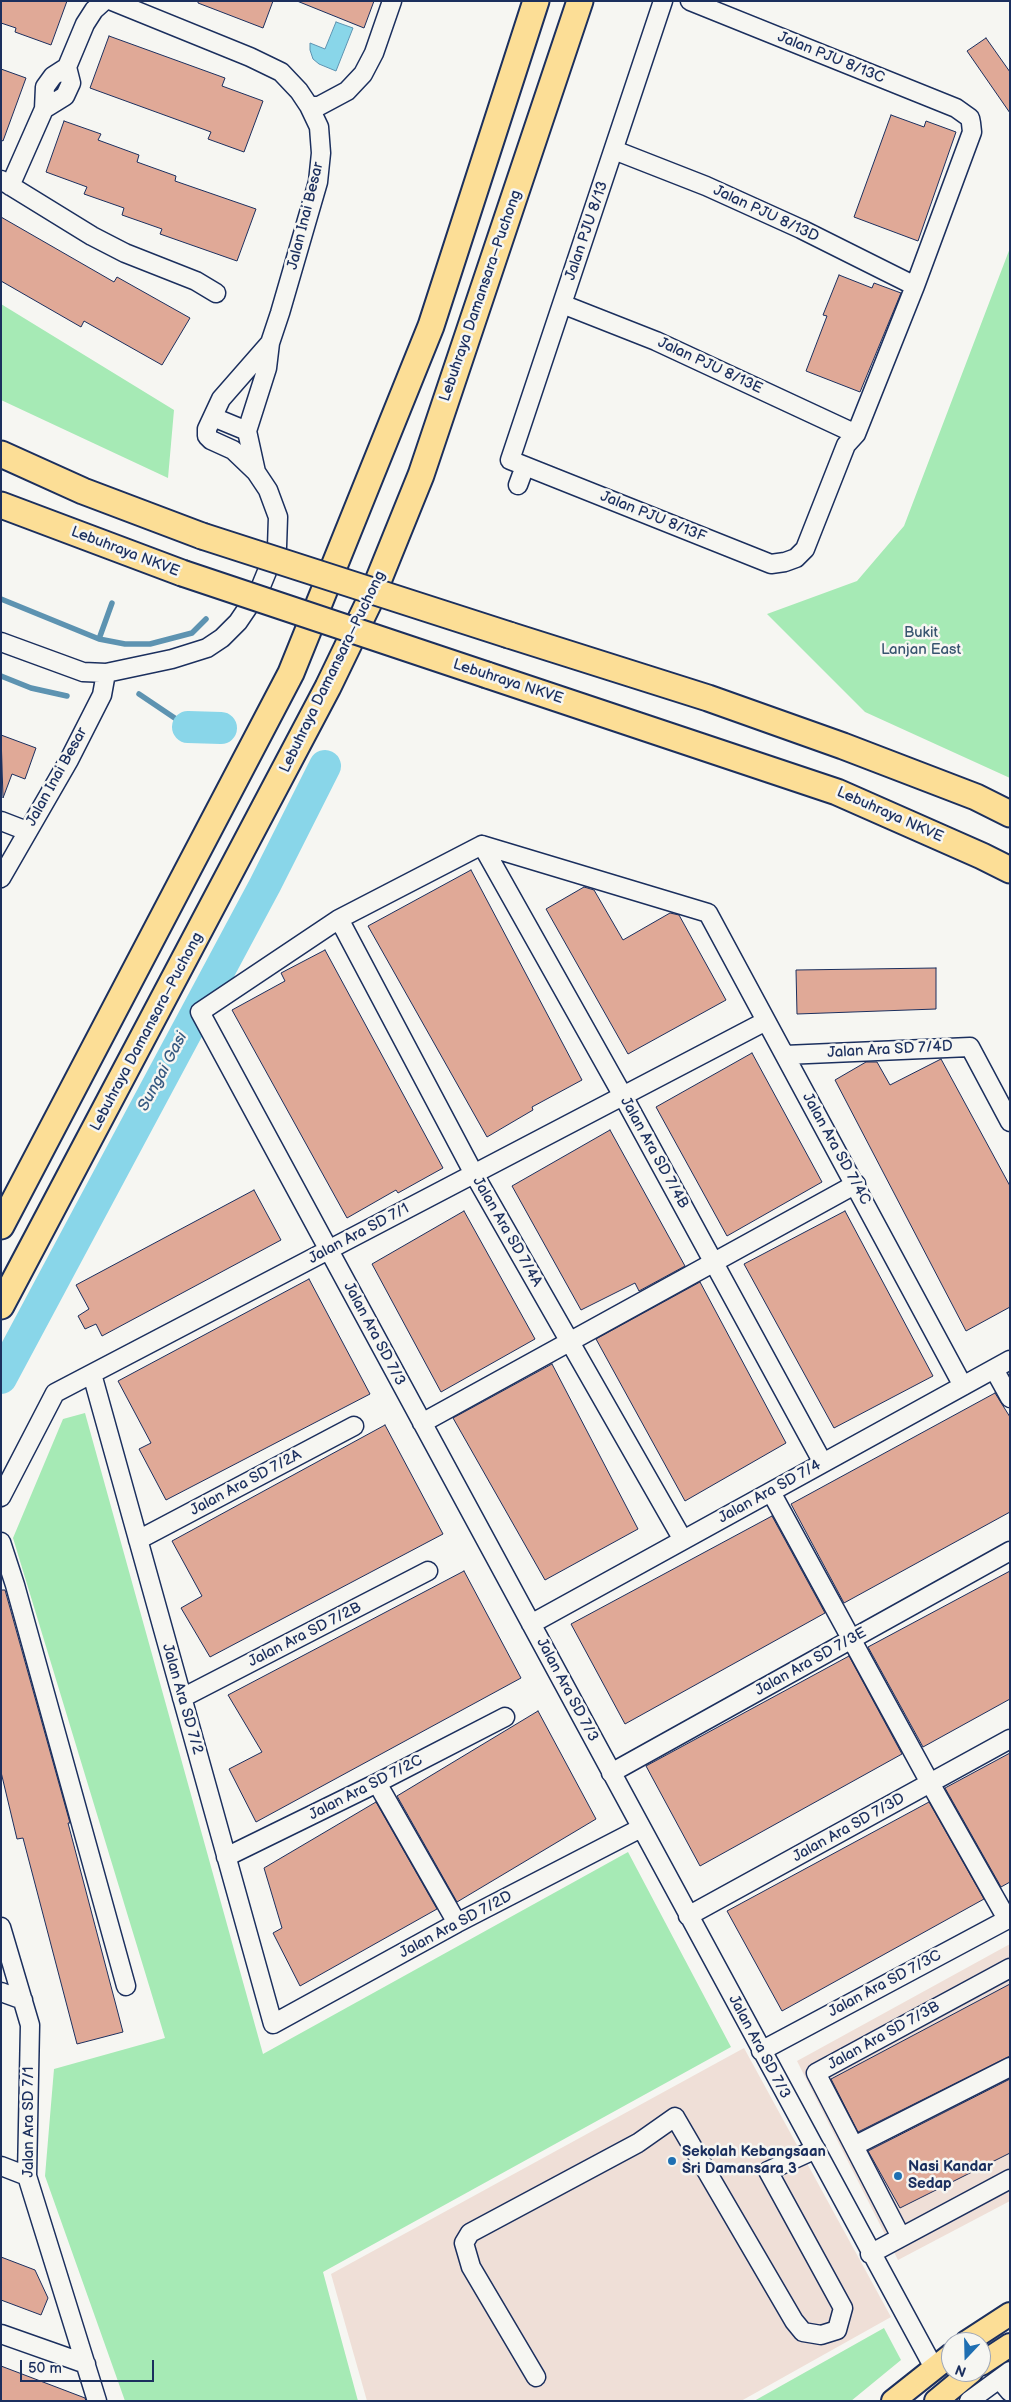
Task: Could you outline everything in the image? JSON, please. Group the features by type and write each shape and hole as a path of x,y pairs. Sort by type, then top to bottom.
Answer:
{"highway":[{"path":"1,1226 291,673 431,326 536,1"},
{"name":"Lebuhraya Damansara–Puchong","path":"1,1306 319,705 372,596 421,475 580,1"},
{"path":"1,454 83,491 202,536 708,698 843,746 976,797 1010,814"},
{"name":"Lebuhraya NKVE","path":"1,505 182,573 837,792 1010,870"}],"main road":[{"path":"982,2332 1010,2314"},
{"path":"991,2342 1010,2329"},
{"path":"991,2357 1010,2345"},
{"path":"894,2401 941,2368"},
{"path":"911,2401 924,2390 941,2368"},
{"path":"936,2401 959,2382"}],"street":[{"path":"104,1 94,10 85,24 67,67 71,83 65,96 44,109 6,183 92,236 125,253 196,281 216,293"},
{"name":"Jalan Inai Besar","path":"112,1 250,57 280,72 299,91 309,106 318,127 321,152 318,182 270,343"},
{"path":"309,106 319,106 348,91 363,74 374,52 392,1"},
{"name":"Jalan PJU 8/13","path":"518,485 517,463 562,304 663,1"},
{"name":"Jalan PJU 8/13C","path":"690,1 956,108 971,125 915,286"},
{"name":"Jalan PJU 8/13D","path":"614,150 732,198 915,286"},
{"path":"856,434 915,286"},
{"name":"Jalan PJU 8/13E","path":"562,304 656,341 856,434"},
{"path":"1,642 83,672 106,673 172,659 207,648 238,622 259,591 276,546 278,517 275,503 256,472 232,450 211,440 207,436 221,399 270,343"},
{"path":"256,472 247,431 267,368 270,343"},
{"path":"213,417 247,431"},
{"name":"Jalan PJU 8/13F","path":"517,463 771,564 796,558 805,549 846,445 856,434"},
{"name":"Jalan Inai Besar","path":"1,878 68,760 102,695 106,673"},
{"path":"1,821 28,831"},
{"path":"339,919 482,846"},
{"name":"Jalan Ara SD 7/4C","path":"482,846 708,914 784,1056 856,1184 963,1386"},
{"name":"Jalan Ara SD 7/4B","path":"482,846 623,1096 823,1463"},
{"name":"Jalan Ara SD 7/3","path":"339,919 200,1012 761,2051 816,2149 870,2254 941,2365"},
{"name":"Jalan Ara SD 7/4A","path":"339,919 474,1174 683,1540"},
{"name":"Jalan Ara SD 7/1","path":"1,1497 56,1393 766,1021"},
{"name":"Jalan Ara SD 7/4D","path":"784,1056 970,1047 1010,1122"},
{"path":"422,1423 856,1184"},
{"name":"Jalan Ara SD 7/4","path":"531,1624 1010,1360"},
{"path":"994,1369 1010,1398"},
{"name":"Jalan Ara SD 7/2","path":"92,1374 273,2024"},
{"name":"Jalan Ara SD 7/2A","path":"138,1540 354,1426"},
{"path":"771,1492 930,1783 1008,1918"},
{"path":"1,1542 15,1585 126,1986"},
{"name":"Jalan Ara SD 7/3E","path":"611,1773 1010,1551"},
{"name":"Jalan Ara SD 7/2B","path":"182,1698 428,1571"},
{"name":"Jalan Ara SD 7/2C","path":"226,1857 505,1717"},
{"name":"Jalan Ara SD 7/3D","path":"688,1916 1010,1739"},
{"path":"376,1783 457,1923"},
{"name":"Jalan Ara SD 7/2D","path":"273,2024 457,1923 641,1828"},
{"name":"Jalan Ara SD 7/3C","path":"761,2051 1008,1918"},
{"name":"Jalan Ara SD 7/1","path":"1,1927 30,2024 26,2176 97,2401"},
{"name":"Jalan Ara SD 7/3B","path":"901,2237 816,2073 1010,1968"},
{"path":"1,1992 23,2000"},
{"path":"854,2146 1010,2067"},
{"path":"536,2377 471,2267 464,2243 470,2233 638,2143 675,2117 794,2321 803,2332 821,2335 836,2330 843,2308 768,2171 816,2149"},
{"path":"1,2166 26,2176"},
{"path":"870,2254 1010,2178"},
{"path":"1,2334 86,2364"},
{"path":"969,2401 1004,2375 1010,2392"}],"shaded area":[{"path":"1010,1944 1010,2201 898,2260 797,2061"},
{"name":"Sekolah Kebangsaan Sri Damansara 3","path":"744,2048 891,2317 741,2401 367,2401 331,2274"}],"green space":[{"name":"Bukit Lanjan East","path":"1010,248 1010,778 865,712 767,614 857,581 904,526"},
{"path":"1,304 174,410 168,478 1,400"},
{"path":"85,1413 263,2054 628,1852 731,2047 323,2272 358,2401 125,2401 45,2176 54,2069 165,2038 13,1538 63,1419"},
{"path":"884,2328 901,2360 851,2401 754,2401"}],"water":[{"path":"336,22 353,28 336,71 319,64 313,59 310,43 325,49"}],"building":[{"path":"1,1 67,1 51,45 15,32 16,28 1,23"},
{"path":"198,1 273,1 263,28 198,3"},
{"path":"297,1 374,1 364,28"},
{"path":"109,36 225,78 222,86 263,101 244,152 208,139 211,132 90,88"},
{"path":"986,38 1010,72 1010,113 967,51"},
{"path":"1,69 26,78 3,141 1,140"},
{"path":"891,115 924,127 926,121 956,132 918,241 854,217"},
{"path":"64,121 101,134 98,140 139,155 137,162 176,176 175,181 256,209 237,261 160,234 162,229 122,215 124,208 84,194 87,187 46,172"},
{"path":"1,217 114,282 117,277 190,318 162,365 84,321 81,327 1,281"},
{"path":"839,275 872,288 874,283 901,293 860,392 806,371 827,316 823,315"},
{"path":"1,735 36,748 25,779 12,774 3,798"},
{"path":"471,870 582,1080 532,1107 533,1110 487,1137 368,926"},
{"path":"584,887 594,890 623,940 670,913 679,915 726,1000 628,1054 546,909"},
{"path":"325,950 443,1168 398,1193 396,1190 347,1218 232,1010 285,981 281,973"},
{"path":"936,968 936,1009 797,1014 796,970"},
{"path":"752,1053 822,1182 727,1236 656,1107"},
{"path":"941,1059 1010,1186 1010,1307 966,1331 835,1080 866,1062 877,1062 890,1085"},
{"path":"610,1130 685,1266 639,1291 635,1283 581,1310 512,1186"},
{"path":"254,1190 281,1240 102,1336 96,1324 85,1329 78,1316 89,1309 76,1285"},
{"path":"464,1211 535,1339 441,1392 372,1264"},
{"path":"845,1211 933,1376 834,1428 744,1264"},
{"path":"309,1279 370,1394 166,1500 139,1449 151,1443 118,1381"},
{"path":"700,1282 786,1443 685,1501 596,1339"},
{"path":"552,1364 638,1529 545,1580 453,1418"},
{"path":"995,1393 1010,1417 1010,1512 844,1603 791,1504"},
{"path":"385,1425 443,1534 210,1657 181,1608 202,1596 172,1541"},
{"path":"772,1516 825,1613 625,1724 571,1624"},
{"path":"464,1571 521,1678 256,1822 229,1769 262,1752 228,1695"},
{"path":"1010,1571 1010,1699 923,1747 868,1647"},
{"path":"1,1590 5,1590 70,1823 68,1823 123,2032 77,2044 23,1838 17,1839 1,1772"},
{"path":"849,1656 902,1754 700,1866 646,1766"},
{"path":"538,1711 596,1819 457,1902 397,1796"},
{"path":"1010,1753 1010,1882 1001,1887 945,1788"},
{"path":"376,1802 437,1909 300,1986 273,1933 282,1928 264,1868"},
{"path":"929,1802 984,1899 782,2011 727,1911"},
{"path":"1010,1984 1010,2056 858,2132 831,2079"},
{"path":"1010,2079 1010,2153 900,2208 868,2151"},
{"path":"1,2257 35,2270 48,2298 41,2315 1,2300"},
{"path":"1,2366 85,2398 86,2401 1,2401"}],"waterway":[{"path":"1,599 99,639 125,644 150,644 192,633 206,619"},
{"path":"99,639 112,603"},
{"name":"Sungai Gasi","path":"1,676 31,688 67,696"},
{"name":"Sungai Gasi","path":"139,694 188,727"},
{"name":"Sungai Gasi","path":"188,727 221,728"},
{"name":"Sungai Gasi","path":"1,1378 265,885 325,766"}],"place":[{"name":"Sekolah Kebangsaan Sri Damansara 3","path":"672,2161"},
{"name":"Nasi Kandar Sedap","path":"898,2176"}]}
